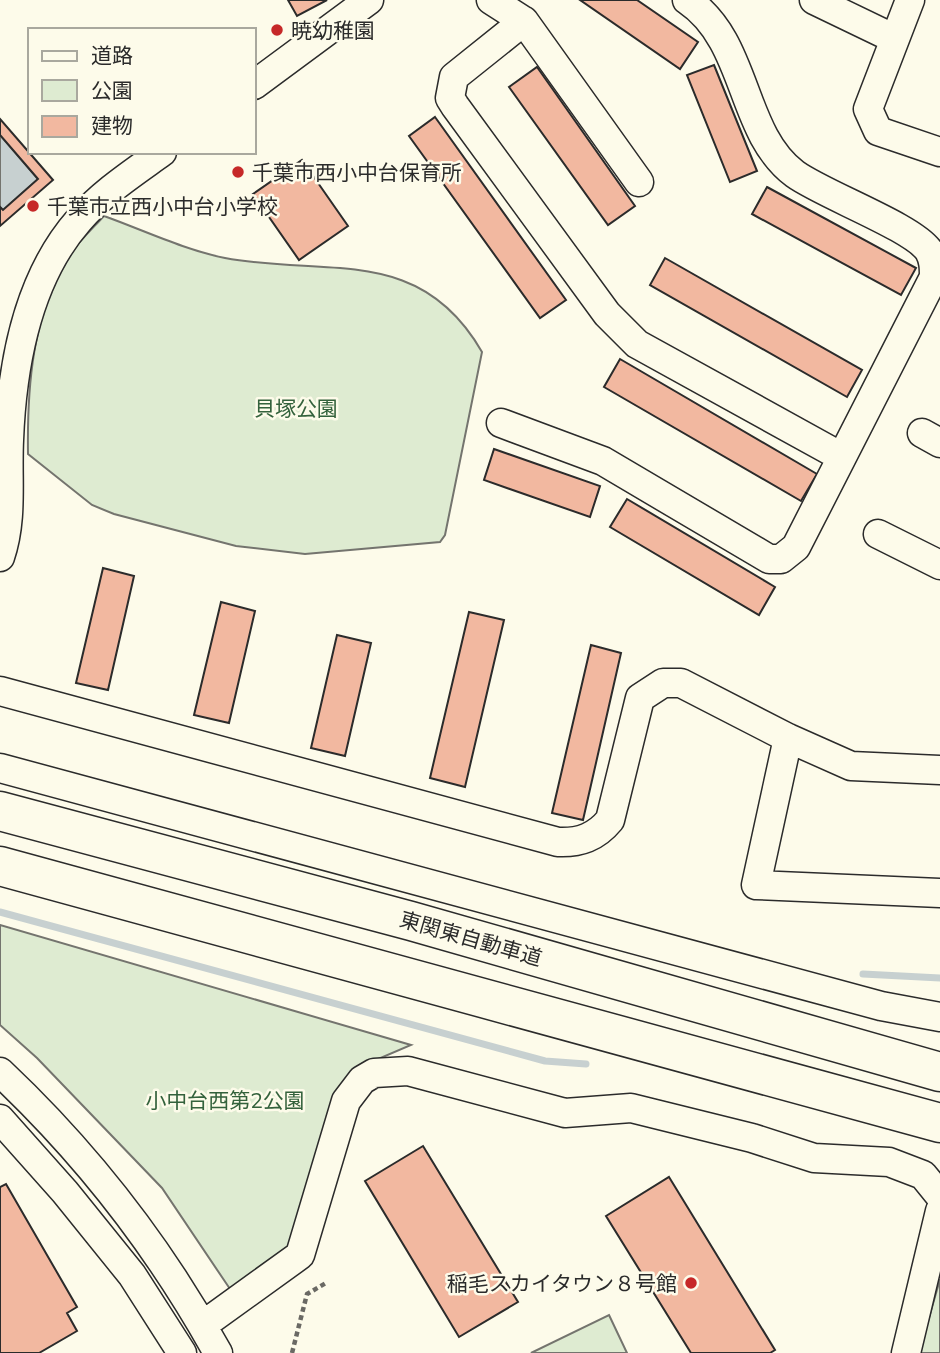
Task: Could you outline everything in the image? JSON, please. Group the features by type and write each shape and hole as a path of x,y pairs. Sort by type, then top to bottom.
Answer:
{"highway":[{"name":"東関東自動車道","path":"0,811 411,921 940,1072"},
{"path":"0,866 940,1123"}],"street":[{"path":"256,84 369,0"},
{"path":"491,0 524,21 639,182"},
{"path":"501,423 603,461 768,559 780,559 796,547 840,456 934,277 934,264 921,242 794,173 761,127 717,26 704,11 687,0"},
{"path":"814,0 895,39"},
{"path":"910,0 868,109 878,131 940,152"},
{"path":"524,21 454,77 450,98 455,106 607,314 637,344 840,456"},
{"path":"0,557 9,519 5,502 17,357 37,292 58,249 79,220 110,190 159,154"},
{"path":"878,534 940,565"},
{"path":"0,691 558,842 587,838 601,831 610,820 640,698 663,683 681,683 788,738 851,766 940,770"},
{"path":"788,738 756,885 940,893"},
{"path":"0,768 881,1006 940,1017"},
{"path":"203,1325 300,1255 346,1101 362,1080 374,1073 408,1071 565,1113 631,1108 752,1138 814,1158 889,1162 923,1175 940,1196"},
{"path":"0,1072 92,1168 161,1257 218,1353"},
{"path":"0,1119 65,1192 132,1275 182,1353"},
{"path":"906,1353 940,1211"}],"path":[{"path":"292,1353 307,1294 326,1283"}],"green space":[{"name":"貝塚公園","path":"104,216 179,245 225,258 368,272 400,280 430,294 457,318 482,352 445,535 440,542 305,554 236,546 114,514 92,505 28,454 34,352 46,303 68,257"},
{"name":"小中台西第2公園","path":"0,925 411,1045 364,1065 288,1252 230,1289 162,1188 37,1058 0,1025"},
{"path":"940,1279 940,1353 919,1353"},
{"path":"609,1315 627,1353 531,1353"}],"shaded area":[{"path":"0,135 38,179 3,210 0,207"}],"building":[{"path":"288,0 327,0 297,16"},
{"path":"580,0 637,0 698,42 680,69"},
{"path":"714,65 757,171 730,182 687,75"},
{"path":"537,67 635,206 608,225 509,87"},
{"path":"435,117 566,300 540,318 409,136"},
{"path":"0,119 53,180 0,226 0,207 3,210 38,179 0,135"},
{"path":"302,160 348,226 299,260 253,194"},
{"path":"767,187 916,268 901,295 752,214"},
{"path":"665,258 862,370 847,397 650,285"},
{"path":"620,359 817,474 801,501 604,387"},
{"path":"494,449 600,486 590,517 484,480"},
{"path":"627,499 775,587 759,615 610,527"},
{"path":"103,568 134,576 108,690 76,683"},
{"path":"221,602 255,611 229,723 194,715"},
{"path":"469,612 504,620 465,787 430,778"},
{"path":"337,635 371,643 345,756 311,748"},
{"path":"591,645 621,653 583,820 552,813"},
{"path":"423,1146 518,1302 459,1337 365,1181"},
{"name":"稲毛スカイタウン８号館","path":"669,1177 775,1350 770,1353 691,1353 606,1216"},
{"path":"6,1184 77,1307 67,1313 77,1331 39,1353 0,1353 0,1187"}],"waterway":[{"path":"0,912 545,1061 586,1064"},
{"path":"863,974 940,978"}],"place":[{"name":"暁幼稚園","path":"277,30"},
{"name":"千葉市西小中台保育所","path":"238,172"},
{"name":"千葉市立西小中台小学校","path":"33,206"},
{"name":"稲毛スカイタウン８号館","path":"691,1283"}]}
